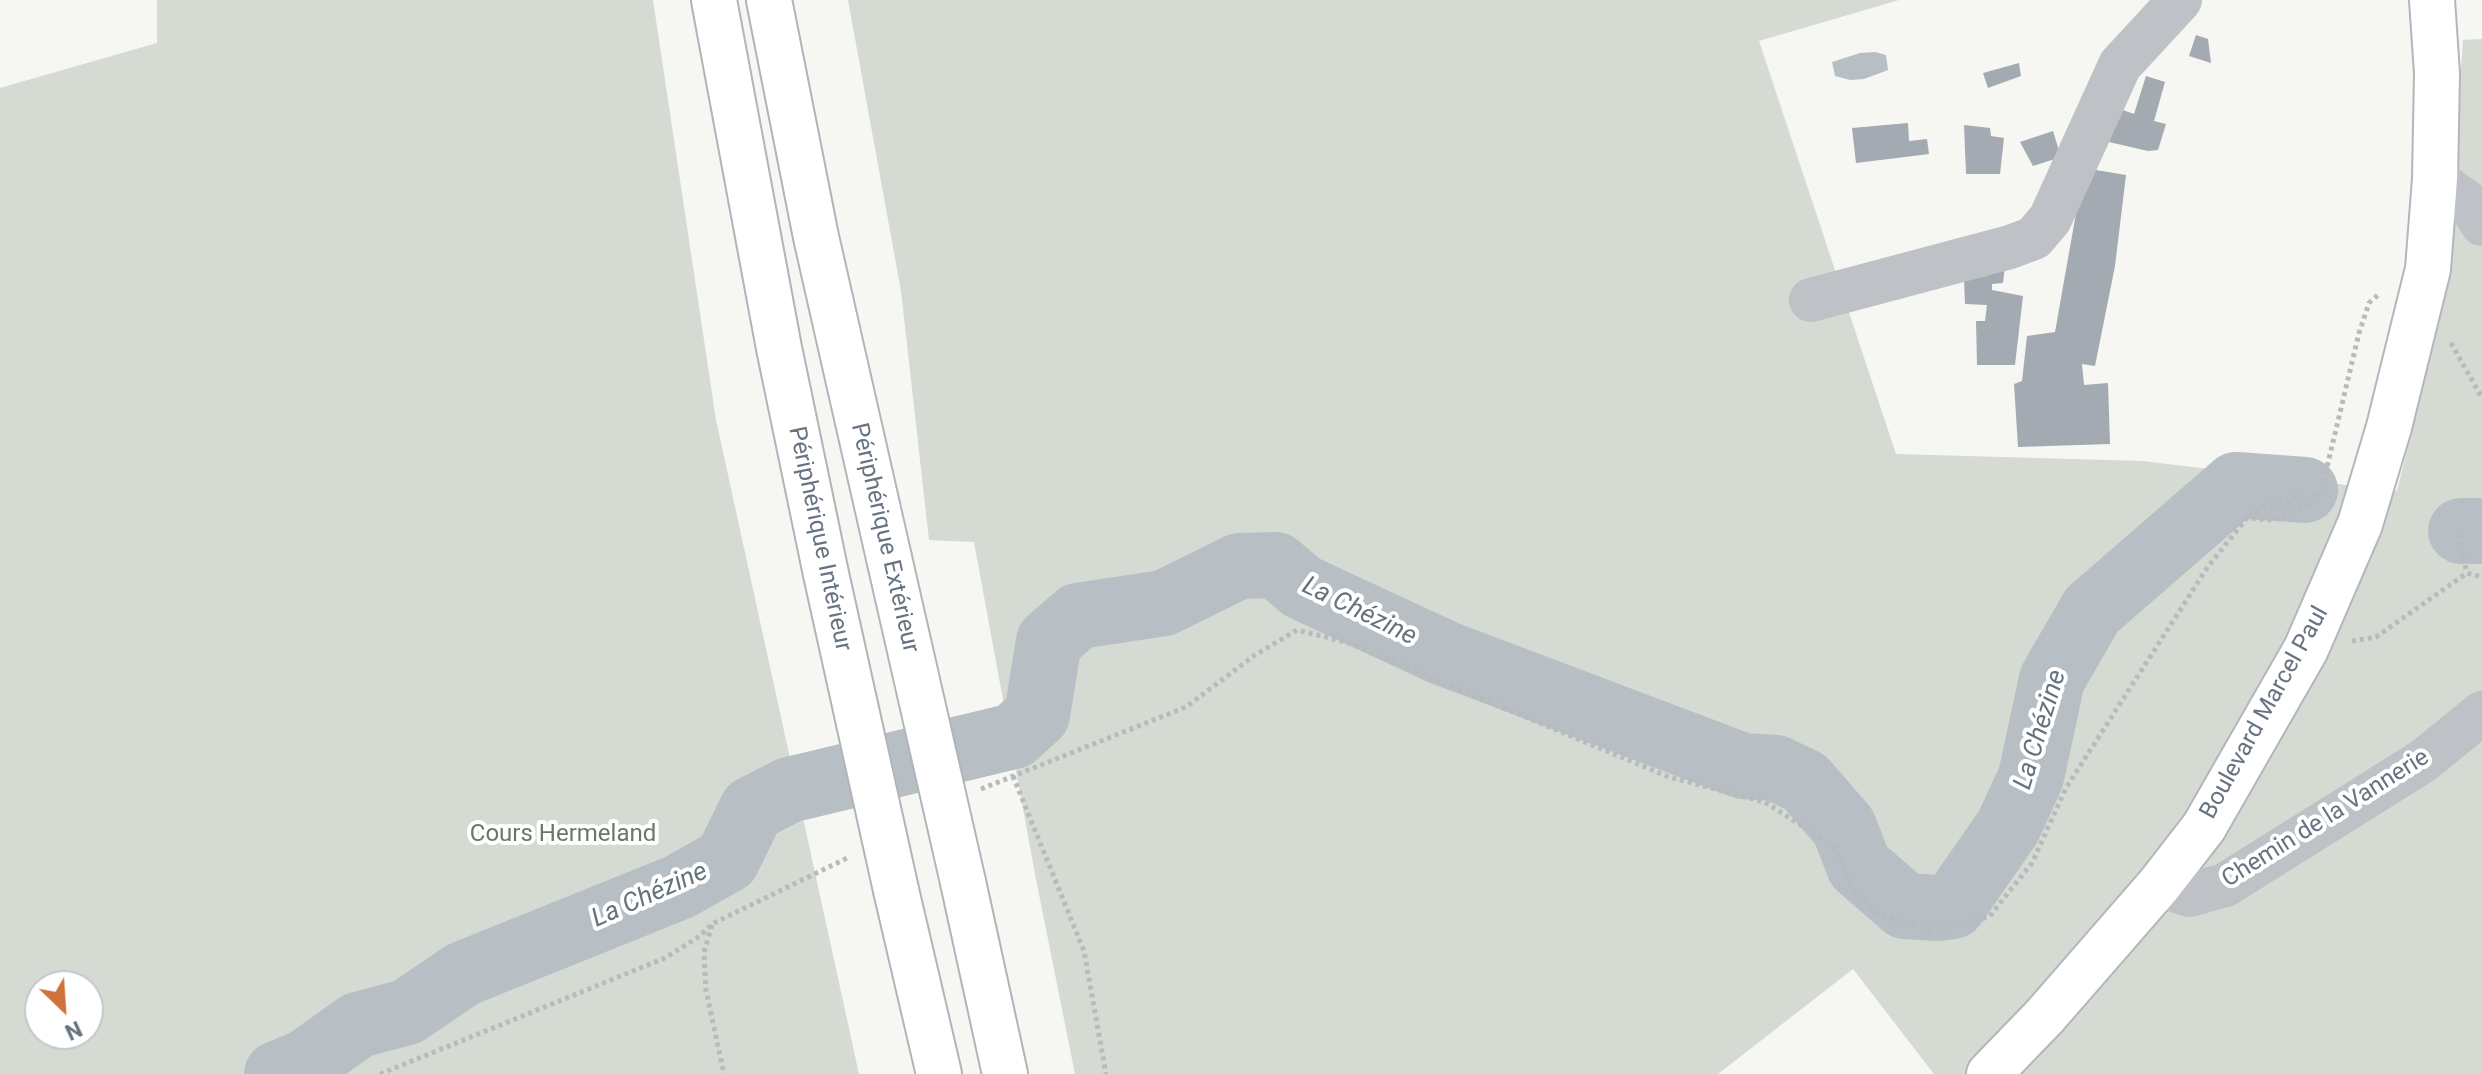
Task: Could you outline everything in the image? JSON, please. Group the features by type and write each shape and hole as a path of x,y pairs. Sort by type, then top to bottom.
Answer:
{"main road":[{"name":"Périphérique Intérieur","path":"714,0 769,301 826,574 939,1074"},
{"name":"Périphérique Extérieur","path":"769,0 819,252 1005,1074"},
{"name":"Boulevard Marcel Paul","path":"1989,1074 2045,1016 2159,885 2204,827 2306,649 2360,524 2389,427 2428,269 2435,179 2437,73 2432,0"}],"street":[{"path":"1811,300 2034,238 2050,219 2120,65 2180,0"},
{"path":"2435,179 2471,205 2482,224"},
{"name":"Chemin de la Vannerie","path":"2159,885 2189,895 2225,885 2423,761 2482,713"}],"path":[{"path":"2247,518 2274,520 2308,505 2322,488 2369,303 2398,278 2428,269"},
{"path":"970,795 1186,707 1255,655 1297,630 1346,642 1669,777 1765,802 1834,847 1854,891 1880,915 1930,930 1945,927 1989,917 2032,863 2066,788 2207,568 2247,518 2263,508 2303,495"},
{"path":"2458,534 2467,573"},
{"path":"2306,649 2376,637 2467,573"},
{"path":"2467,573 2482,577"},
{"path":"1013,776 1084,951 1106,1074"},
{"path":"380,1074 665,958 700,936 712,924 860,851"},
{"path":"712,924 704,952 706,990 724,1074"}],"green space":[{"name":"Cours Hermeland","path":"157,0 653,0 716,420 859,1074 0,1074 0,88 157,43"},
{"path":"848,0 1899,0 1759,41 1896,454 2142,461 2397,491 2445,299 2463,40 2482,39 2482,1074 1934,1074 1853,969 1718,1074 1075,1074 974,542 929,540 901,291"}],"shaded area":[{"path":"1860,53 1886,55 1888,70 1864,79 1850,80 1835,76 1832,62"}],"building":[{"path":"2196,35 2208,39 2211,63 2189,56"},
{"path":"2019,63 2021,76 1988,88 1983,73"},
{"path":"2146,76 2165,82 2154,121 2166,124 2158,150 2148,151 2109,142 2120,109 2134,114"},
{"path":"1908,123 1909,141 1927,139 1929,154 1856,163 1852,128"},
{"path":"1964,125 1990,128 1991,136 2004,138 2000,174 1966,174"},
{"path":"2053,131 2061,157 2033,166 2020,142"},
{"path":"2084,168 2126,175 2115,266 2095,366 2082,364 2084,385 2108,383 2110,444 2018,447 2014,384 2022,381 2027,336 2055,332"},
{"path":"1985,259 2005,266 2003,283 1992,284 1992,290 2023,296 2015,365 1977,365 1976,321 1985,321 1987,305 1965,304 1964,280 1986,276"}],"waterway":[{"name":"La Chézine","path":"277,1074 306,1062 358,1025 407,1012 463,974 679,887 727,860 752,809 789,790 1014,736 1037,715 1049,641 1078,616 1164,603 1239,566 1276,565 1302,587 1444,653 1743,766 1776,768 1805,782 1844,827 1859,866 1905,906 1953,906 2008,827 2031,777 2052,679 2092,610 2236,485 2305,490"},
{"name":"La Chézine","path":"2461,531 2482,531"}]}
